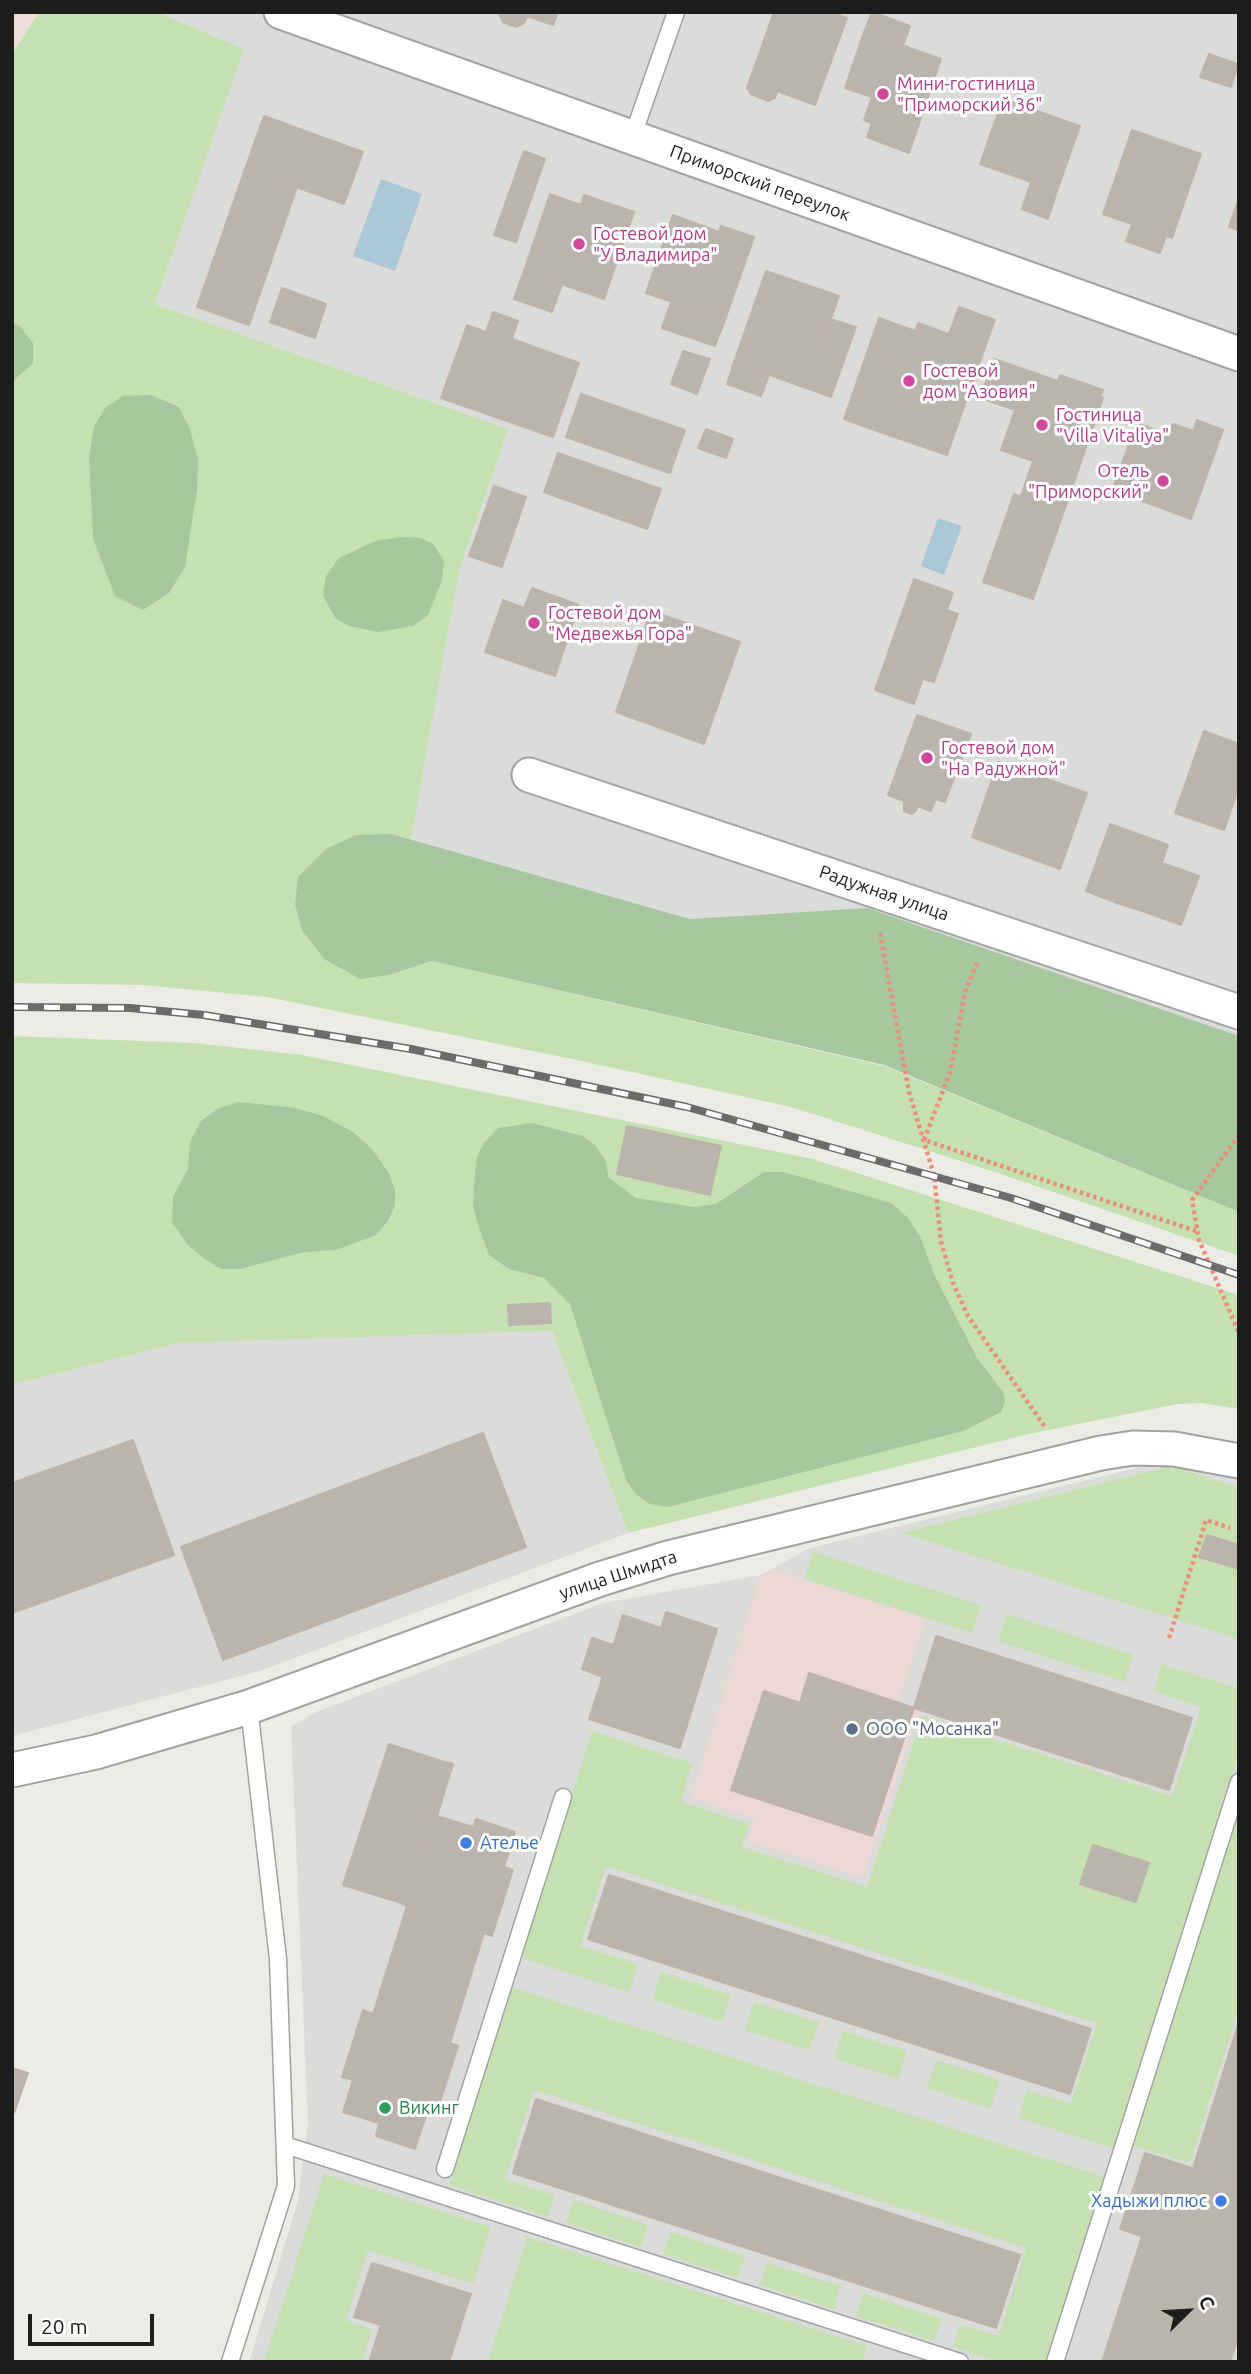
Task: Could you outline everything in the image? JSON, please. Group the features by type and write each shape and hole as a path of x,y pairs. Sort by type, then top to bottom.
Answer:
{"street":[{"name":"Приморский переулок","path":"281,12 1239,354"},
{"name":"Радужная улица","path":"529,775 1239,1012"},
{"name":"улица Шмидта","path":"12,1770 96,1752 249,1707 589,1583 657,1561 1067,1460 1148,1448 1174,1449 1239,1461"}],"lane":[{"path":"632,138 676,12"},
{"path":"230,2362 286,2186 278,1959 249,1707"},
{"path":"1055,2362 1239,1782"},
{"path":"444,2169 563,1797"},
{"path":"285,2145 960,2362"}],"path":[{"path":"878,891 882,956 909,1092 934,1175 941,1242 963,1305 1067,1460"},
{"path":"924,1140 950,1073 965,992 991,929"},
{"path":"1239,1135 1192,1200 1196,1231 1239,1333"},
{"path":"924,1140 1196,1231"},
{"path":"1169,1638 1206,1520 1230,1528"}],"shaded area":[{"path":"12,12 39,12 12,54"},
{"path":"157,12 1239,12 1239,1036 867,908 690,919 411,839 459,571 508,429 155,304 243,49"},
{"path":"552,1331 628,1533 260,1671 12,1736 12,1385 180,1343"},
{"path":"1173,1459 1239,1480 1239,2362 249,2362 298,2201 308,2124 291,1727 316,1712 603,1603 761,1575 810,1548"},
{"path":"771,1569 926,1619 898,1702 919,1710 863,1878 748,1841 755,1819 691,1798 761,1575"}],"green space":[{"path":"39,12 157,12 244,49 155,304 508,429 459,571 411,839 392,834 389,975 432,961 884,1066 1239,1212 1239,1256 998,1173 791,1107 267,997 143,985 12,983 12,54"},
{"path":"12,323 20,326 33,343 33,363 12,382"},
{"path":"151,395 179,407 190,429 198,460 197,490 185,567 169,593 143,610 115,596 93,539 89,458 94,426 106,407 123,396"},
{"path":"402,537 421,538 433,544 444,561 442,580 428,615 413,626 378,632 349,626 335,618 323,595 326,576 339,558 375,541"},
{"path":"392,834 690,919 867,908 1239,1036 1239,1212 884,1065 432,961 389,975 360,979 324,959 302,930 295,904 298,877 326,849 356,835"},
{"path":"12,1036 195,1043 302,1055 813,1159 1239,1295 1239,1409 1201,1403 1177,1404 1029,1434 628,1533 552,1331 180,1343 12,1385"},
{"path":"239,1102 296,1108 323,1116 353,1132 373,1150 388,1172 395,1189 395,1205 388,1221 376,1235 336,1250 304,1252 240,1269 222,1269 187,1244 172,1222 173,1197 188,1169 190,1142 201,1121 219,1108"},
{"path":"532,1123 583,1136 595,1145 605,1159 609,1178 636,1198 694,1207 716,1204 764,1172 784,1172 891,1203 908,1218 920,1236 934,1274 977,1358 1003,1392 1005,1401 1001,1412 963,1431 668,1507 650,1504 636,1494 626,1480 570,1304 544,1278 509,1269 489,1255 479,1228 473,1205 474,1185 477,1157 484,1143 498,1128"},
{"path":"1172,1466 1239,1488 1239,1639 902,1533"},
{"path":"813,1552 981,1605 972,1633 805,1579"},
{"path":"1007,1614 1133,1655 1124,1682 998,1641"},
{"path":"1162,1664 1239,1689 1239,1752 1113,2148 1019,2118 1027,2090 1071,2104 1097,2023 606,1866 580,1946 638,1964 629,1992 521,1958 592,1731 692,1763 681,1802 749,1824 742,1847 867,1887 922,1716 1172,1796 1201,1707 1153,1691"},
{"path":"1239,1806 1239,2008 1190,2163 1131,2145"},
{"path":"661,1972 731,1995 722,2022 653,2000"},
{"path":"511,1987 1104,2177 1046,2362 998,2362 953,2347 960,2325 999,2336 1026,2248 534,2090 505,2179 554,2195 548,2217 449,2185"},
{"path":"754,2002 819,2022 809,2050 745,2030"},
{"path":"843,2031 907,2051 898,2079 834,2058"},
{"path":"936,2060 999,2080 990,2109 927,2088"},
{"path":"324,2174 491,2227 473,2284 368,2250 346,2320 372,2329 362,2362 264,2362"},
{"path":"573,2200 648,2225 641,2247 566,2223"},
{"path":"671,2232 745,2256 737,2278 663,2254"},
{"path":"527,2237 867,2346 862,2362 488,2362"},
{"path":"767,2263 840,2286 834,2309 760,2285"},
{"path":"863,2293 942,2319 934,2341 856,2316"}],"water":[{"path":"381,179 422,194 395,271 353,256"},
{"path":"938,518 962,526 944,575 921,566"}],"building":[{"path":"498,12 558,12 553,25 527,16 524,23 516,27 503,22"},
{"path":"774,12 831,12 847,18 815,105 777,91 775,98 768,101 751,94 747,88"},
{"path":"872,12 910,26 903,46 864,32"},
{"path":"864,32 941,59 909,153 867,137 872,123 864,120 872,97 845,88"},
{"path":"1209,54 1238,64 1231,87 1200,77"},
{"path":"1003,99 1080,126 1057,191 980,164"},
{"path":"264,116 363,152 344,204 245,169"},
{"path":"1132,130 1201,154 1172,238 1103,214"},
{"path":"524,151 545,159 516,242 494,235"},
{"path":"245,169 297,187 249,325 197,307"},
{"path":"1031,182 1057,191 1048,219 1022,209"},
{"path":"550,194 581,205 584,195 634,212 604,299 524,271"},
{"path":"1239,198 1239,230 1229,227"},
{"path":"673,215 719,232 721,226 754,237 725,320 646,293"},
{"path":"1132,224 1166,236 1160,253 1126,241"},
{"path":"524,271 562,284 552,312 514,299"},
{"path":"766,271 839,296 806,388 734,362"},
{"path":"282,288 326,304 315,338 270,322"},
{"path":"671,302 725,320 715,346 662,328"},
{"path":"959,307 995,320 985,347 949,334"},
{"path":"493,312 518,321 512,339 579,363 553,437 441,398 467,325 486,332"},
{"path":"879,318 915,331 904,364 893,359 881,393 891,397 880,432 844,419"},
{"path":"830,319 856,327 831,397 806,388"},
{"path":"918,323 985,347 947,455 880,432 891,397 881,393 893,359 904,364"},
{"path":"683,351 710,359 697,394 671,384"},
{"path":"994,359 1029,371 1016,410 980,398"},
{"path":"734,362 769,375 761,396 727,384"},
{"path":"1029,371 1058,381 1060,375 1103,390 1100,397 1103,398 1064,511 1021,496 1033,461 1001,450"},
{"path":"581,394 685,430 670,473 566,437"},
{"path":"1197,420 1223,430 1191,519 1112,490 1137,423 1169,435 1173,424 1193,431"},
{"path":"706,429 733,439 726,458 698,448"},
{"path":"558,453 661,489 647,529 544,492"},
{"path":"494,486 526,497 502,567 469,556"},
{"path":"1014,494 1064,511 1033,599 983,582"},
{"path":"914,579 953,593 914,704 875,690"},
{"path":"532,588 579,605 555,676 485,652 503,600 524,608"},
{"path":"947,610 958,614 934,682 923,679"},
{"path":"651,611 740,642 704,744 616,712"},
{"path":"917,715 971,734 945,802 936,799 931,811 888,795"},
{"path":"1204,731 1239,744 1239,787 1224,830 1175,813"},
{"path":"998,762 1087,793 1060,869 972,837"},
{"path":"904,801 918,806 916,811 912,814 904,811"},
{"path":"1110,824 1141,835 1117,903 1086,891"},
{"path":"1141,835 1168,845 1145,912 1117,903"},
{"path":"1162,863 1199,876 1181,925 1145,912"},
{"path":"627,1126 721,1146 710,1195 617,1174"},
{"path":"550,1303 551,1323 509,1325 508,1305"},
{"path":"483,1433 526,1547 223,1660 181,1547"},
{"path":"133,1440 174,1555 12,1613 12,1483"},
{"path":"1207,1535 1239,1545 1239,1569 1199,1557"},
{"path":"666,1612 717,1629 680,1748 589,1719 623,1615 661,1628"},
{"path":"936,1636 1192,1718 1169,1790 914,1708"},
{"path":"592,1638 613,1645 603,1677 582,1669"},
{"path":"809,1673 914,1708 872,1836 731,1790 764,1691 800,1703"},
{"path":"389,1744 441,1761 424,1812 437,1816 427,1847 417,1843 398,1902 343,1885"},
{"path":"441,1761 453,1764 437,1816 424,1812"},
{"path":"437,1816 473,1827 476,1819 515,1832 504,1867 513,1870 492,1936 484,1933 450,2043 458,2046 438,2108 429,2106 415,2149 376,2136 379,2123 343,2112 353,2080 342,2077 363,2010 373,2014 407,1906 398,1902 417,1843 427,1847"},
{"path":"1093,1845 1149,1863 1136,1902 1080,1884"},
{"path":"609,1875 1091,2029 1070,2094 588,1939"},
{"path":"1239,2022 1239,2183 1193,2168"},
{"path":"12,2068 28,2073 14,2113 12,2113"},
{"path":"536,2099 1020,2255 996,2328 513,2173"},
{"path":"1145,2153 1239,2183 1239,2335 1230,2362 1102,2362 1142,2236 1120,2229"},
{"path":"372,2263 398,2271 381,2325 354,2317"},
{"path":"398,2271 471,2294 449,2362 369,2362"}],"railway":[{"path":"12,1007 130,1008 204,1015 411,1049 687,1107 1011,1198 1239,1275"}],"place":[{"name":"Мини-гостиница \"Приморский 36\"","path":"883,94"},
{"name":"Гостевой дом \"У Владимира\"","path":"579,244"},
{"name":"Гостевой дом \"Азовия\"","path":"909,381"},
{"name":"Гостиница \"Villa Vitaliya\"","path":"1042,425"},
{"name":"Отель \"Приморский\"","path":"1163,481"},
{"name":"Гостевой дом \"Медвежья Гора\"","path":"534,623"},
{"name":"Гостевой дом \"На Радужной\"","path":"927,758"},
{"name":"ООО \"Мосанка\"","path":"852,1729"},
{"name":"Ателье","path":"466,1843"},
{"name":"Викинг","path":"385,2108"},
{"name":"Хадыжи плюс","path":"1221,2201"}]}
